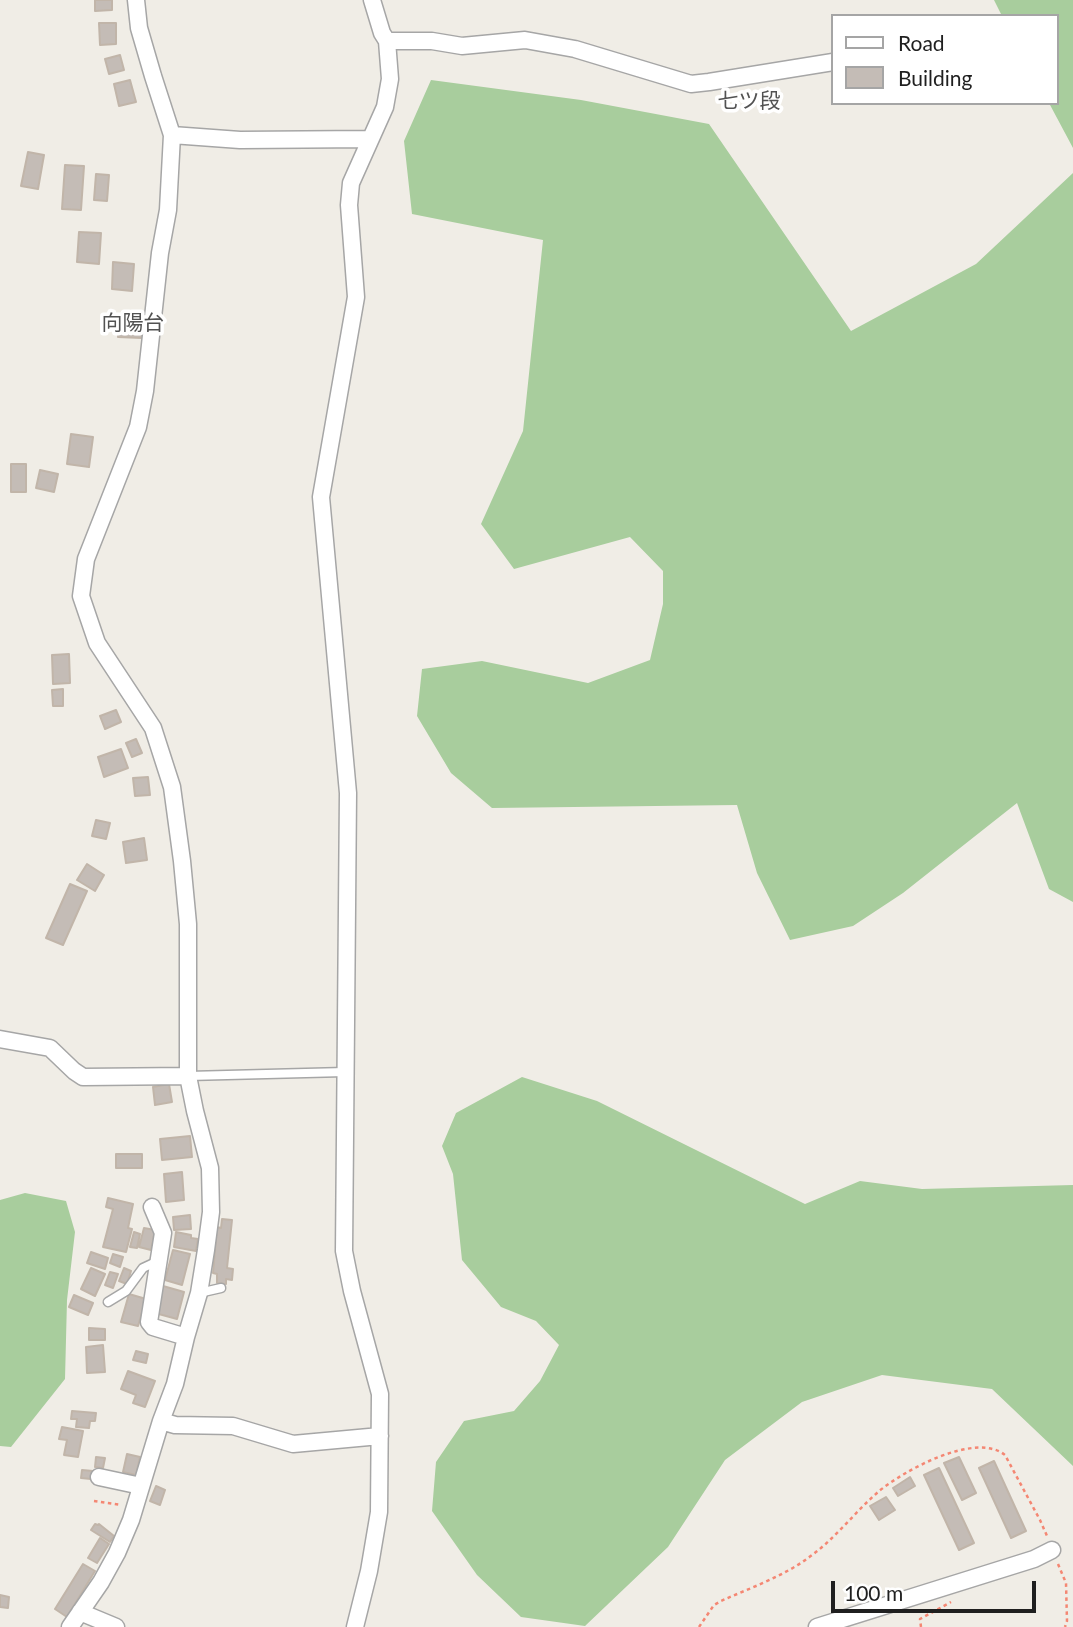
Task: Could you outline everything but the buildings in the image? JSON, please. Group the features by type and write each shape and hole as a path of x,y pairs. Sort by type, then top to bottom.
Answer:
{"street":[{"path":"70,1627 117,1553 134,1507 175,1384 199,1293 211,1212 210,1168 188,1076 188,924 172,787 153,728 97,643 81,596 86,559 138,426 145,391 160,253 168,210 172,135 139,28 136,0"},
{"path":"355,1627 369,1571 379,1512 380,1394 344,1251 348,793 321,497 356,297 349,205 351,183 385,107 390,79 387,41 372,0"},
{"path":"387,41 432,41 462,46 525,40 575,49 691,84 832,62"},
{"path":"172,135 240,140 369,139"},
{"path":"0,1039 50,1048 83,1077 188,1076"},
{"path":"152,1207 163,1233 149,1322 153,1327 186,1337"},
{"path":"161,1421 175,1425 233,1426 293,1444 380,1436"},
{"path":"99,1477 141,1486"},
{"path":"817,1627 1034,1559 1052,1550"},
{"path":"80,1612 116,1627"}],"lane":[{"path":"188,1076 345,1072"},
{"path":"108,1302 126,1291 143,1268 158,1261"},
{"path":"199,1293 221,1288"}],"path":[{"path":"699,1627 714,1605 794,1567 839,1531 880,1491 912,1470 957,1451 985,1448 1000,1451 1005,1455 1040,1520 1066,1583 1066,1627"},
{"path":"94,1501 134,1507"}],"green space":[{"path":"994,0 1073,0 1073,148 1050,105 1059,105 1059,14 1001,14"},
{"path":"431,80 581,100 709,124 851,331 976,264 1073,173 1073,902 1049,889 1017,803 903,893 853,926 790,940 757,873 737,805 492,808 451,773 417,716 422,669 482,661 588,683 650,660 663,604 663,571 630,537 514,569 481,524 523,431 543,240 412,214 404,141"},
{"path":"522,1077 597,1101 805,1204 860,1181 922,1189 1073,1185 1073,1466 992,1389 882,1375 802,1402 725,1460 668,1547 585,1626 521,1617 477,1575 432,1511 436,1462 464,1421 514,1411 540,1381 559,1345 536,1321 501,1307 462,1260 453,1174 442,1146 456,1113"},
{"path":"25,1193 66,1201 75,1232 67,1300 65,1379 11,1447 0,1446 0,1200"}],"district":[{"name":"七ツ段","path":"749,101"},
{"name":"向陽台","path":"133,323"}]}
